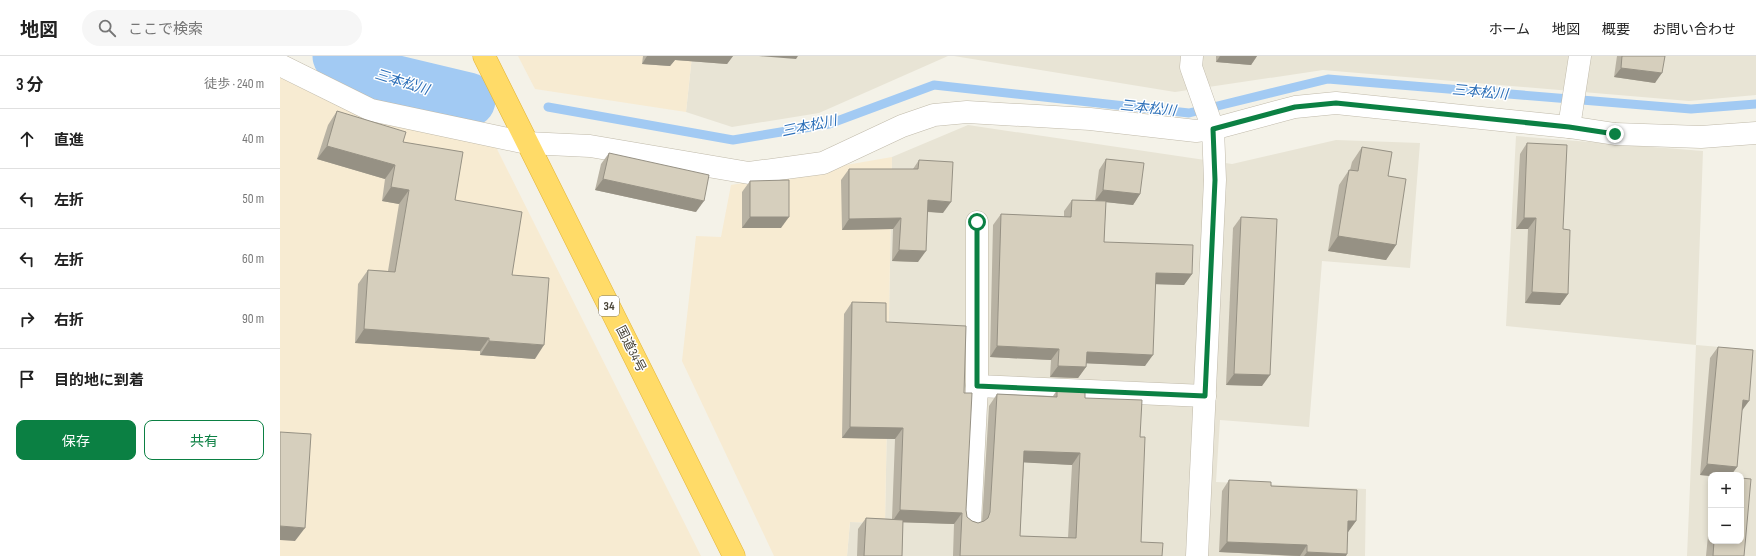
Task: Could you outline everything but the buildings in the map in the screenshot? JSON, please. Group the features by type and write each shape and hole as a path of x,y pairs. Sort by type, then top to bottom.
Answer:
{"highway":[{"name":"国道34号","path":"484,56 734,556"}],"street":[{"path":"1192,56 1191,67 1213,129 1215,180 1197,556"},
{"path":"1569,127 1580,56"},
{"path":"280,65 371,110 527,143 590,146 749,173 823,163 902,126 934,115 974,112 1090,119 1196,131 1213,129 1295,107 1336,103 1569,127 1615,134 1701,137 1756,133"},
{"path":"970,522 977,386 977,222"},
{"path":"977,386 1205,396"}],"shaded area":[{"path":"518,56 692,56 686,112 535,89"},
{"path":"692,56 948,56 819,113 732,127 686,112"},
{"path":"954,56 1756,56 1756,95 1689,101 1323,70 1175,92"},
{"path":"280,65 371,110 490,135 701,556 280,556"},
{"path":"968,125 1232,164 1336,140 1420,143 1410,268 1322,261 1309,427 1220,420 1216,482 1366,489 1365,556 847,556 850,522 885,523 892,157"},
{"path":"1516,136 1703,151 1696,345 1506,326"},
{"path":"892,157 885,523 850,522 847,556 774,556 682,361 696,236 721,237 731,185"},
{"path":"1696,345 1756,350 1756,556 1687,556"}],"waterway":[{"name":"三本松川","path":"340,56 380,79 468,100"},
{"name":"三本松川","path":"548,107 733,140 829,124 934,85 1189,113 1328,79 1691,109 1756,104"}],"route":[{"path":"977,222 977,386 1205,396 1215,180 1213,129 1295,107 1336,103 1569,127 1615,134"}]}
